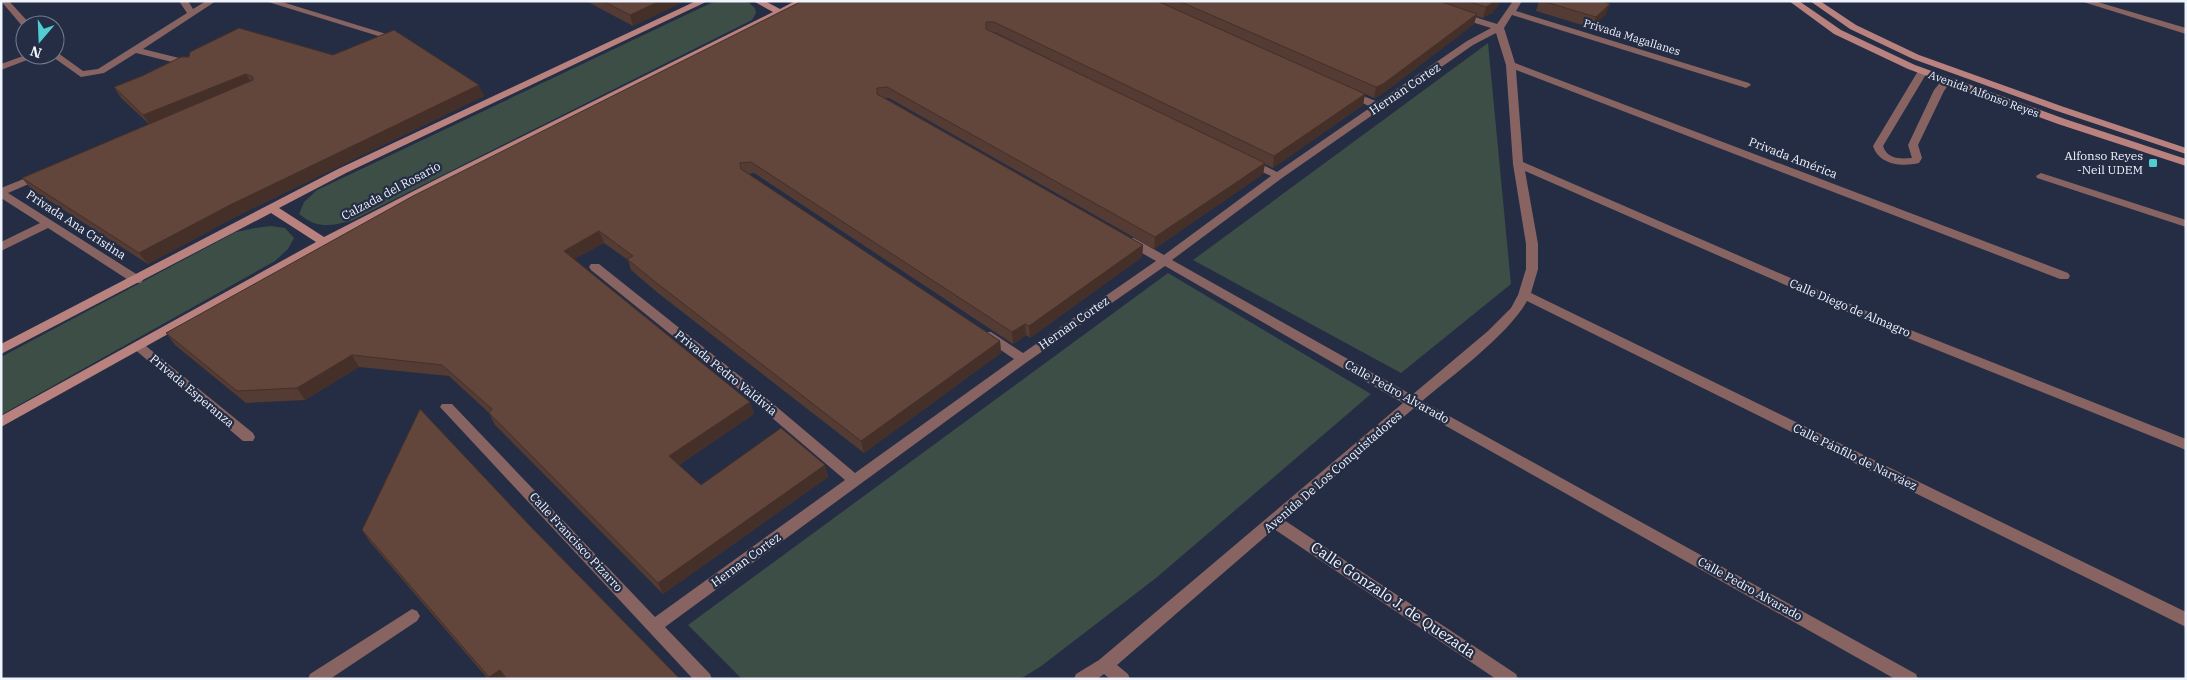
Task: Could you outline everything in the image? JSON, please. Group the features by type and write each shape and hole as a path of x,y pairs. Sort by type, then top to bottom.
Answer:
{"street":[{"path":"4,1 17,15"},
{"path":"183,1 192,13"},
{"path":"65,63 78,73 86,74 100,71 212,1"},
{"path":"269,1 391,37"},
{"path":"1,350 270,208 487,102 704,1"},
{"path":"757,1 780,12"},
{"name":"Calzada del Rosario","path":"1,422 324,242 456,173 802,1"},
{"path":"1452,13 1499,28 1518,1"},
{"name":"Avenida Alfonso Reyes","path":"1793,1 1837,31 1897,61 1946,80 2186,163"},
{"name":"Avenida Alfonso Reyes","path":"1814,1 1852,26 1906,53 2035,101 2186,151"},
{"path":"2084,1 2186,31"},
{"name":"Privada Magallanes","path":"1511,12 1746,85"},
{"name":"Avenida De Los Conquistadores","path":"1082,679 1105,665 1275,522 1492,334 1516,310 1524,295 1532,269 1532,244 1518,164 1511,65 1499,28"},
{"name":"Hernan Cortez","path":"654,626 1023,359 1164,261 1278,176 1470,43 1499,28"},
{"path":"136,50 192,64"},
{"path":"1,67 15,62"},
{"name":"Privada América","path":"1511,65 2064,276"},
{"path":"1923,71 1878,146 1882,154 1892,160 1915,161 1917,158 1913,145 1939,90 1946,80"},
{"path":"1335,87 1380,107"},
{"path":"1242,159 1278,176"},
{"name":"Calle Diego de Almagro","path":"1518,164 1904,332 2186,445"},
{"path":"1,192 54,170"},
{"path":"2040,176 2186,224"},
{"name":"Privada Ana Cristina","path":"1,192 136,280"},
{"path":"270,208 324,242"},
{"path":"1,247 50,223"},
{"name":"Calle Pedro Alvarado","path":"1124,238 1910,679"},
{"name":"Privada Pedro Valdivia","path":"595,267 741,384 855,481"},
{"name":"Calle Pánfilo de Narváez","path":"1524,295 2186,620"},
{"path":"975,327 1023,359"},
{"name":"Privada Esperanza","path":"137,345 248,437"},
{"name":"Calle Francisco Pizarro","path":"446,406 704,679"},
{"name":"Calle Gonzalo J. de Quezada","path":"1275,522 1510,679"},
{"path":"316,679 412,616"},
{"path":"1105,665 1122,679"}],"green space":[{"path":"720,1 748,2 755,8 756,13 752,20 351,221 324,225 312,222 299,214 304,202 317,190 711,3"},
{"path":"1488,43 1511,284 1401,373 1193,260"},
{"path":"271,226 285,228 294,238 288,249 275,261 1,415 1,357 236,232"},
{"path":"1168,273 1371,394 1156,578 1040,667 1020,679 742,679 688,625"}],"building":[{"path":"603,1 660,1 630,15"},
{"path":"802,1 1157,1 1365,94 1274,156 994,22 986,22 986,29 1265,163 1155,237 887,87 877,88 877,94 1143,245 1029,326 1025,324 1012,332 751,162 740,163 741,169 1000,341 861,441 654,281 627,259 633,256 599,231 564,251 750,402 669,456 701,485 781,428 825,465 658,583 489,413 492,409 442,365 352,355 297,388 237,391 166,333 413,196"},
{"path":"1179,1 1439,1 1477,14 1383,84 1376,87"},
{"path":"1467,1 1495,1 1486,7"},
{"path":"1542,1 1602,1 1610,4 1596,17"},
{"path":"239,28 333,55 394,30 479,85 230,205 139,253 22,178 253,80 253,77 246,74 143,115 114,87 181,57 189,57 190,52"},
{"path":"420,409 532,528 680,679 507,679 500,670 489,677 362,530"}],"place":[{"name":"Alfonso Reyes -Neil UDEM","path":"2153,163"}]}
